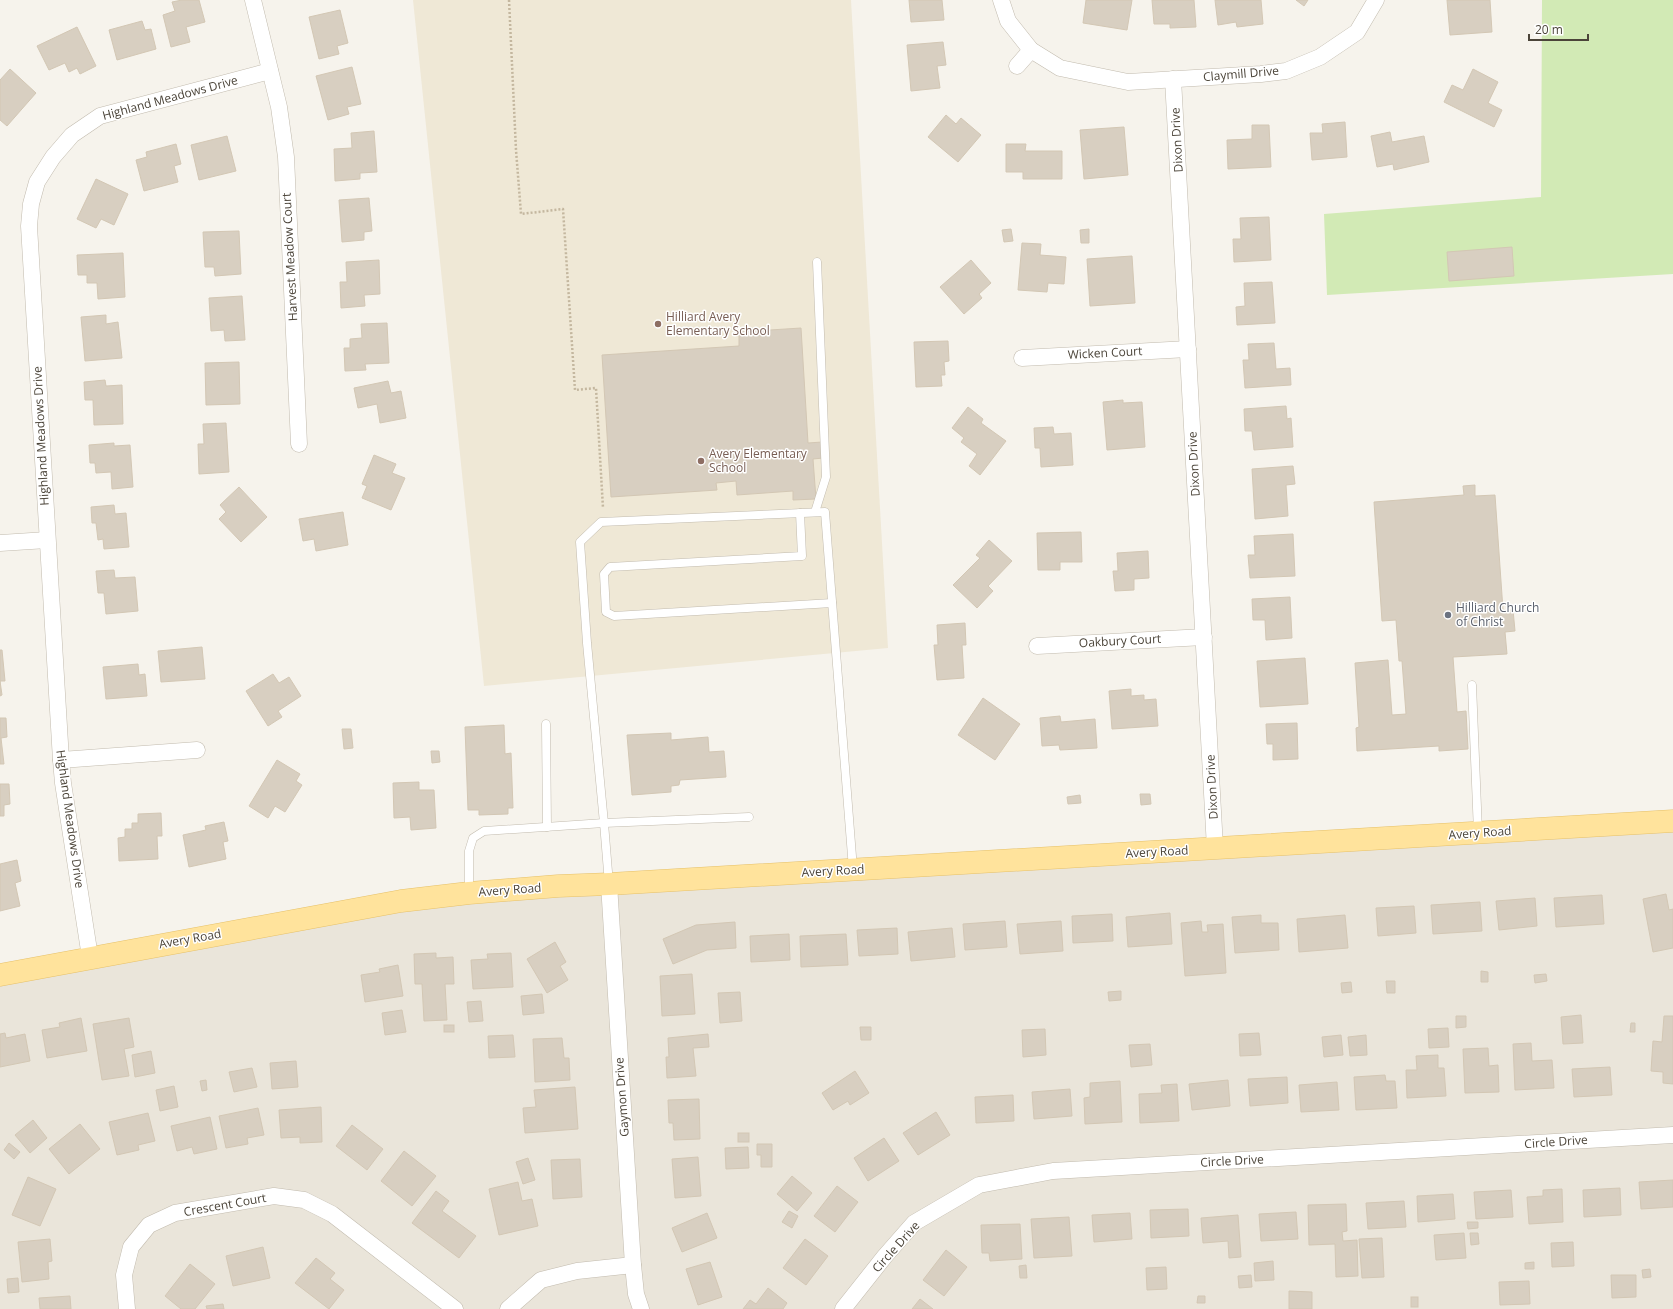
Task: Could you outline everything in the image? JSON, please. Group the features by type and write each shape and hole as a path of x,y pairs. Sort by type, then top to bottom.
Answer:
{"main road":[{"name":"Avery Road","path":"0,975 90,957 350,910 469,893 558,886 854,870 1673,821"}],"street":[{"name":"Harvest Meadow Court","path":"253,0 279,107 286,157 299,444"},
{"name":"Claymill Drive","path":"1001,0 1008,21 1031,50 1060,68 1128,82 1261,74 1286,71 1320,57 1357,32 1376,0"},
{"path":"1017,66 1031,50"},
{"name":"Highland Meadows Drive","path":"90,957 63,783 61,760 29,226 31,204 37,182 53,157 72,135 100,116 270,71"},
{"name":"Dixon Drive","path":"1173,79 1215,848"},
{"name":"Wicken Court","path":"1022,358 1188,349"},
{"path":"0,543 47,540"},
{"name":"Oakbury Court","path":"1037,646 1204,637"},
{"path":"61,760 197,750"},
{"name":"Gaymon Drive","path":"609,884 633,1265 636,1294 641,1309"},
{"name":"Circle Drive","path":"843,1309 885,1256 914,1223 979,1185 1053,1171 1673,1135"},
{"name":"Crescent Court","path":"127,1309 124,1275 131,1248 149,1225 175,1213 274,1196 304,1200 332,1214 455,1309"},
{"path":"508,1309 541,1280 577,1271 633,1265"}],"lane":[{"path":"815,512 826,477 817,262"},
{"path":"609,884 587,643 580,542 601,522 825,512 854,870"},
{"path":"800,513 802,556 610,567 604,574 606,612 614,616 832,603"},
{"path":"1472,685 1478,833"},
{"path":"546,724 547,827"},
{"path":"469,893 469,851 473,838 484,831 604,823 749,817"}],"path":[{"path":"509,0 520,214 563,209 575,390 596,388 603,508"}],"shaded area":[{"name":"Hilliard Avery Elementary School","path":"413,0 851,0 888,648 484,686"},
{"path":"1673,821 1673,1309 0,1309 0,975 350,910"}],"green space":[{"path":"1542,0 1673,0 1673,274 1327,295 1324,214 1541,197"}],"building":[{"path":"182,0 199,0 205,22 186,27 190,42 171,47 163,15 175,11 172,2"},
{"path":"909,0 942,0 944,20 911,22"},
{"path":"1086,0 1132,0 1127,30 1083,23"},
{"path":"1152,0 1194,0 1196,27 1170,28 1170,24 1154,24"},
{"path":"1215,0 1261,0 1263,24 1237,27 1236,22 1218,25"},
{"path":"1296,0 1308,0 1304,6"},
{"path":"1447,0 1490,0 1492,32 1450,35"},
{"path":"340,10 348,43 337,46 339,54 319,59 309,17"},
{"path":"142,21 145,30 151,29 156,49 117,60 109,30"},
{"path":"77,27 96,66 80,74 77,68 69,72 65,63 49,70 37,46"},
{"path":"943,42 946,65 937,66 940,88 911,91 907,45"},
{"path":"352,67 361,104 347,107 349,114 328,120 316,76"},
{"path":"10,69 36,93 7,126 0,120 0,80"},
{"path":"1473,69 1498,82 1488,103 1502,110 1494,127 1444,102 1452,85 1463,90"},
{"path":"946,115 956,124 961,118 981,135 958,162 928,137"},
{"path":"1345,122 1347,157 1312,160 1310,133 1323,133 1322,124"},
{"path":"1252,125 1269,125 1271,167 1228,169 1227,140 1252,139"},
{"path":"1124,127 1128,175 1084,179 1080,130"},
{"path":"374,131 377,172 360,173 360,179 335,181 334,149 352,148 351,133"},
{"path":"1390,132 1392,142 1424,136 1429,162 1394,170 1393,164 1377,167 1371,136"},
{"path":"227,136 236,171 199,180 191,145"},
{"path":"176,144 181,164 174,166 178,182 144,191 136,160 147,157 146,152"},
{"path":"1006,144 1026,144 1025,151 1062,151 1062,179 1023,179 1023,172 1006,172"},
{"path":"96,179 128,194 114,225 101,219 96,228 77,219"},
{"path":"369,198 372,231 364,232 364,240 342,242 339,200"},
{"path":"1269,217 1271,260 1234,262 1233,239 1241,239 1240,218"},
{"path":"1011,229 1013,241 1004,242 1002,230"},
{"path":"1089,229 1089,243 1081,243 1080,230"},
{"path":"239,231 241,274 215,276 214,267 205,267 203,232"},
{"path":"1022,243 1041,244 1040,255 1066,257 1064,284 1048,283 1047,292 1018,290"},
{"path":"1512,247 1514,276 1449,281 1447,252"},
{"path":"123,253 125,297 98,299 97,283 87,283 87,275 78,275 77,255"},
{"path":"1132,256 1135,303 1090,306 1087,259"},
{"path":"379,260 380,294 364,295 365,306 341,308 340,282 347,282 346,262"},
{"path":"971,260 991,283 979,294 982,298 964,314 940,287"},
{"path":"1272,282 1275,323 1237,325 1236,307 1245,306 1244,283"},
{"path":"242,296 245,340 225,341 224,330 211,331 209,298"},
{"path":"106,315 106,324 118,322 122,358 85,361 81,317"},
{"path":"387,323 389,363 365,364 366,370 345,371 344,348 350,348 350,339 362,338 361,324"},
{"path":"801,328 808,443 822,442 823,458 813,459 816,499 793,500 793,491 737,495 736,481 716,483 717,490 611,497 602,355 739,346 739,332"},
{"path":"948,341 949,361 944,362 945,375 941,375 942,386 916,387 914,342"},
{"path":"1274,343 1276,369 1290,368 1291,385 1245,388 1243,360 1249,360 1248,344"},
{"path":"239,362 240,404 206,405 205,363"},
{"path":"105,380 106,386 122,385 123,424 94,425 93,400 85,400 84,382"},
{"path":"388,381 391,393 401,391 406,418 380,423 377,404 358,408 354,388"},
{"path":"1123,400 1123,403 1142,402 1145,447 1107,450 1103,402"},
{"path":"1286,406 1287,419 1291,418 1293,447 1254,450 1252,431 1245,431 1244,409"},
{"path":"968,407 983,419 981,423 1006,441 980,475 969,466 977,454 961,442 964,438 952,428"},
{"path":"226,423 229,472 199,474 198,444 204,444 203,424"},
{"path":"1053,427 1054,434 1071,433 1073,465 1041,467 1040,448 1035,448 1034,428"},
{"path":"114,443 114,446 130,445 133,487 112,489 111,472 96,473 95,463 90,463 89,445"},
{"path":"374,455 396,464 392,473 405,478 391,510 362,498 367,486 362,484"},
{"path":"1293,466 1295,484 1286,485 1288,516 1255,519 1252,469"},
{"name":"Hilliard Church of Christ","path":"1475,485 1475,496 1495,495 1503,610 1513,610 1515,631 1505,632 1507,654 1453,657 1457,712 1466,711 1468,749 1439,751 1439,746 1357,751 1356,728 1359,727 1355,663 1388,660 1392,715 1406,714 1402,661 1399,661 1396,620 1382,621 1374,502 1464,495 1463,486"},
{"path":"239,487 267,517 241,542 219,519 226,512 220,505"},
{"path":"114,505 115,514 126,513 129,547 104,549 103,539 98,540 96,523 92,523 91,507"},
{"path":"343,512 348,545 316,551 314,539 303,541 299,519"},
{"path":"1081,532 1082,562 1060,562 1060,570 1038,570 1037,533"},
{"path":"1293,534 1295,576 1250,578 1248,555 1255,555 1254,536"},
{"path":"989,540 1012,561 988,586 993,591 977,608 953,585 980,558 976,555"},
{"path":"1148,551 1149,578 1134,579 1134,590 1115,591 1113,571 1118,571 1117,553"},
{"path":"114,570 115,578 135,577 138,611 106,614 104,593 98,593 96,571"},
{"path":"1290,597 1292,638 1266,640 1265,620 1253,620 1252,599"},
{"path":"965,623 966,645 962,645 964,678 937,680 934,645 938,645 937,625"},
{"path":"202,647 205,679 161,682 158,651"},
{"path":"0,650 2,650 5,681 0,681"},
{"path":"1305,658 1308,704 1260,707 1257,661"},
{"path":"138,664 139,675 145,674 147,696 106,699 103,667"},
{"path":"273,674 279,683 289,677 301,696 278,711 282,717 268,726 246,691"},
{"path":"0,681 2,695 0,696"},
{"path":"1131,689 1131,696 1144,695 1144,700 1156,699 1158,726 1112,729 1109,691"},
{"path":"983,698 1020,724 995,760 958,735"},
{"path":"1060,716 1061,722 1095,719 1097,748 1060,750 1059,745 1042,746 1040,718"},
{"path":"0,718 6,718 7,737 1,738 4,764 0,764"},
{"path":"1297,723 1298,759 1273,760 1273,744 1267,744 1266,724"},
{"path":"504,725 505,754 511,753 513,808 508,808 508,814 479,815 479,810 468,810 465,727"},
{"path":"342,729 351,729 353,748 344,749"},
{"path":"671,733 671,740 708,737 709,752 724,751 726,777 680,780 679,785 671,786 671,792 632,795 627,735"},
{"path":"431,751 439,751 440,762 432,763"},
{"path":"277,760 300,774 296,781 302,785 285,812 275,806 268,818 249,806"},
{"path":"419,782 419,790 434,790 436,828 411,830 410,817 394,818 393,783"},
{"path":"0,784 9,784 10,804 4,805 4,816 0,816"},
{"path":"1140,794 1150,794 1151,804 1141,805"},
{"path":"1080,795 1081,803 1068,804 1067,797"},
{"path":"161,813 162,836 157,836 158,859 119,861 118,838 125,837 125,829 132,829 132,823 138,823 138,814"},
{"path":"224,822 228,841 223,842 226,859 189,867 183,835 206,830 205,826"},
{"path":"17,860 21,881 15,883 20,906 0,911 0,864"},
{"path":"1666,894 1669,910 1673,909 1673,948 1653,952 1643,899"},
{"path":"1602,895 1604,924 1556,927 1554,898"},
{"path":"1535,898 1537,926 1499,930 1496,901"},
{"path":"1480,902 1482,931 1433,934 1431,905"},
{"path":"1414,906 1416,933 1378,936 1376,908"},
{"path":"1170,913 1172,944 1128,947 1126,917"},
{"path":"1112,914 1113,941 1073,943 1072,916"},
{"path":"1261,915 1261,923 1278,923 1279,950 1235,953 1232,917"},
{"path":"1345,915 1348,948 1299,952 1297,919"},
{"path":"1005,921 1007,947 965,950 963,924"},
{"path":"1061,921 1063,951 1020,954 1017,924"},
{"path":"1201,921 1202,932 1208,932 1207,925 1223,924 1226,973 1185,976 1181,923"},
{"path":"735,922 736,948 707,950 673,964 663,939 696,925"},
{"path":"897,928 898,954 859,956 857,930"},
{"path":"952,928 955,957 911,961 908,932"},
{"path":"789,934 790,960 751,962 750,936"},
{"path":"846,934 848,965 801,967 800,936"},
{"path":"555,942 566,962 560,966 568,980 547,993 527,959"},
{"path":"436,953 436,958 453,957 454,984 445,984 447,1020 424,1021 422,984 415,984 414,954"},
{"path":"511,953 513,987 473,989 471,960 488,959 487,954"},
{"path":"398,965 403,996 365,1002 361,975 380,972 379,969"},
{"path":"1481,971 1488,972 1488,982 1481,982"},
{"path":"692,974 695,1014 662,1016 660,976"},
{"path":"1546,974 1547,981 1535,983 1534,975"},
{"path":"1386,981 1395,981 1395,993 1387,993"},
{"path":"1351,982 1352,992 1342,993 1341,983"},
{"path":"1121,991 1121,1000 1109,1001 1108,992"},
{"path":"740,992 742,1021 720,1023 718,993"},
{"path":"542,994 544,1013 523,1015 521,996"},
{"path":"481,1001 483,1021 469,1022 467,1002"},
{"path":"402,1010 406,1032 385,1035 382,1013"},
{"path":"1581,1015 1583,1043 1563,1044 1561,1017"},
{"path":"1456,1016 1466,1016 1466,1027 1456,1028"},
{"path":"1664,1016 1673,1016 1673,1084 1663,1083 1663,1072 1651,1071 1653,1041 1662,1042"},
{"path":"81,1018 87,1051 47,1058 42,1030 60,1027 59,1023"},
{"path":"129,1018 134,1047 124,1049 129,1076 102,1080 93,1024"},
{"path":"1631,1023 1635,1023 1635,1032 1630,1032"},
{"path":"444,1025 454,1025 454,1032 444,1032"},
{"path":"860,1027 871,1027 871,1040 861,1040"},
{"path":"1448,1028 1449,1047 1429,1048 1428,1029"},
{"path":"1045,1029 1046,1055 1023,1057 1022,1030"},
{"path":"5,1033 6,1038 25,1034 30,1061 0,1067 0,1034"},
{"path":"1259,1033 1261,1055 1240,1056 1239,1034"},
{"path":"708,1034 709,1047 693,1048 696,1076 667,1078 666,1057 669,1057 668,1038"},
{"path":"513,1035 515,1057 489,1058 488,1036"},
{"path":"1341,1035 1343,1055 1324,1057 1322,1037"},
{"path":"1366,1035 1367,1055 1350,1056 1348,1037"},
{"path":"562,1038 564,1058 569,1058 570,1080 535,1082 533,1039"},
{"path":"1531,1043 1532,1061 1552,1060 1554,1088 1515,1090 1513,1044"},
{"path":"1150,1044 1152,1065 1131,1067 1129,1045"},
{"path":"1488,1048 1489,1066 1498,1065 1499,1092 1465,1093 1463,1049"},
{"path":"151,1051 155,1073 135,1077 132,1055"},
{"path":"1438,1055 1438,1068 1444,1068 1446,1096 1407,1098 1406,1070 1417,1070 1416,1056"},
{"path":"296,1061 298,1087 272,1089 270,1063"},
{"path":"1610,1067 1612,1095 1574,1097 1572,1069"},
{"path":"252,1068 257,1087 234,1092 229,1072"},
{"path":"855,1071 869,1093 850,1105 848,1101 833,1110 822,1093"},
{"path":"1385,1075 1386,1081 1395,1081 1397,1108 1356,1110 1354,1077"},
{"path":"1287,1077 1288,1103 1250,1106 1248,1079"},
{"path":"206,1080 207,1090 202,1091 200,1081"},
{"path":"1228,1080 1230,1106 1192,1110 1189,1084"},
{"path":"1120,1081 1122,1122 1085,1124 1084,1098 1090,1097 1090,1083"},
{"path":"1337,1082 1339,1110 1301,1112 1299,1085"},
{"path":"1177,1084 1179,1121 1140,1123 1139,1094 1162,1093 1161,1085"},
{"path":"174,1086 178,1107 160,1111 156,1090"},
{"path":"575,1087 578,1129 525,1133 523,1108 536,1107 534,1090"},
{"path":"1070,1089 1072,1116 1034,1119 1032,1092"},
{"path":"1013,1095 1014,1121 976,1123 975,1097"},
{"path":"699,1099 700,1139 674,1140 673,1123 669,1123 668,1100"},
{"path":"321,1107 322,1142 300,1143 300,1137 281,1138 279,1110"},
{"path":"258,1108 264,1135 247,1138 248,1144 226,1148 219,1116"},
{"path":"936,1112 950,1135 918,1155 903,1133"},
{"path":"148,1113 155,1141 138,1145 139,1150 117,1155 109,1122"},
{"path":"210,1117 217,1149 194,1154 192,1147 177,1151 171,1126"},
{"path":"33,1120 47,1138 30,1153 15,1135"},
{"path":"80,1124 100,1149 69,1174 49,1149"},
{"path":"352,1125 383,1149 367,1170 336,1146"},
{"path":"738,1133 749,1133 749,1142 738,1142"},
{"path":"884,1138 899,1161 868,1181 854,1158"},
{"path":"9,1143 20,1152 14,1159 4,1150"},
{"path":"757,1144 772,1144 772,1167 761,1167 761,1155 757,1155"},
{"path":"748,1147 749,1168 726,1169 725,1148"},
{"path":"404,1151 436,1176 412,1206 381,1181"},
{"path":"698,1157 701,1196 675,1198 672,1159"},
{"path":"528,1158 535,1180 523,1184 516,1162"},
{"path":"580,1159 582,1197 553,1199 551,1160"},
{"path":"792,1176 812,1193 797,1211 777,1194"},
{"path":"28,1177 56,1189 40,1226 12,1215"},
{"path":"1673,1180 1673,1207 1641,1209 1639,1182"},
{"path":"518,1182 522,1201 532,1199 538,1226 499,1235 489,1189"},
{"path":"837,1186 858,1202 835,1232 814,1216"},
{"path":"1620,1188 1621,1215 1584,1217 1583,1190"},
{"path":"1562,1189 1563,1222 1529,1224 1527,1197 1543,1196 1543,1190"},
{"path":"1511,1190 1513,1217 1476,1219 1474,1192"},
{"path":"436,1191 449,1201 442,1211 476,1236 459,1258 412,1223"},
{"path":"1453,1194 1455,1219 1418,1222 1417,1196"},
{"path":"1404,1201 1406,1227 1368,1229 1366,1203"},
{"path":"1346,1204 1347,1231 1342,1232 1343,1241 1357,1240 1358,1276 1336,1277 1335,1244 1309,1245 1308,1205"},
{"path":"1188,1209 1189,1236 1151,1238 1150,1210"},
{"path":"789,1211 798,1216 792,1228 782,1222"},
{"path":"1296,1212 1298,1239 1261,1241 1259,1214"},
{"path":"707,1213 717,1238 682,1252 672,1228"},
{"path":"1130,1213 1132,1239 1094,1242 1092,1215"},
{"path":"1238,1215 1241,1257 1229,1258 1228,1241 1203,1243 1201,1218"},
{"path":"1069,1217 1072,1256 1034,1258 1031,1219"},
{"path":"1467,1222 1478,1222 1478,1228 1468,1229"},
{"path":"1020,1224 1022,1259 990,1261 989,1253 982,1253 981,1225"},
{"path":"1464,1233 1466,1258 1436,1260 1434,1235"},
{"path":"1470,1233 1478,1233 1479,1244 1471,1245"},
{"path":"1382,1238 1384,1277 1362,1278 1359,1239"},
{"path":"50,1239 52,1261 48,1262 49,1279 22,1282 18,1242"},
{"path":"805,1239 828,1256 806,1285 783,1268"},
{"path":"1573,1242 1574,1266 1552,1267 1551,1243"},
{"path":"263,1247 270,1278 233,1286 226,1256"},
{"path":"946,1250 967,1267 944,1296 923,1280"},
{"path":"316,1258 335,1273 330,1279 344,1290 329,1309 295,1283"},
{"path":"1273,1261 1274,1280 1255,1281 1254,1263"},
{"path":"710,1262 722,1297 698,1305 686,1269"},
{"path":"1534,1262 1534,1269 1525,1269 1525,1263"},
{"path":"190,1264 215,1284 195,1309 181,1309 165,1296"},
{"path":"1026,1265 1027,1278 1020,1278 1019,1266"},
{"path":"1166,1267 1167,1289 1147,1290 1146,1268"},
{"path":"1650,1269 1651,1277 1643,1278 1642,1270"},
{"path":"1251,1275 1252,1287 1239,1288 1238,1276"},
{"path":"1611,1275 1636,1275 1636,1297 1612,1298"},
{"path":"18,1278 19,1292 8,1293 7,1279"},
{"path":"1529,1281 1530,1304 1500,1305 1499,1282"},
{"path":"768,1288 787,1303 783,1309 743,1309 750,1300 756,1304"},
{"path":"1289,1291 1312,1292 1312,1309 1289,1309"},
{"path":"70,1296 71,1309 40,1309 39,1298"},
{"path":"1198,1296 1205,1296 1205,1303 1197,1303"},
{"path":"1411,1297 1418,1297 1418,1307 1411,1307"},
{"path":"920,1299 933,1309 912,1309"},
{"path":"223,1304 224,1309 207,1309 206,1306"}],"place":[{"name":"Hilliard Avery Elementary School","path":"658,324"},
{"name":"Avery Elementary School","path":"701,461"},
{"name":"Hilliard Church of Christ","path":"1448,615"}]}
